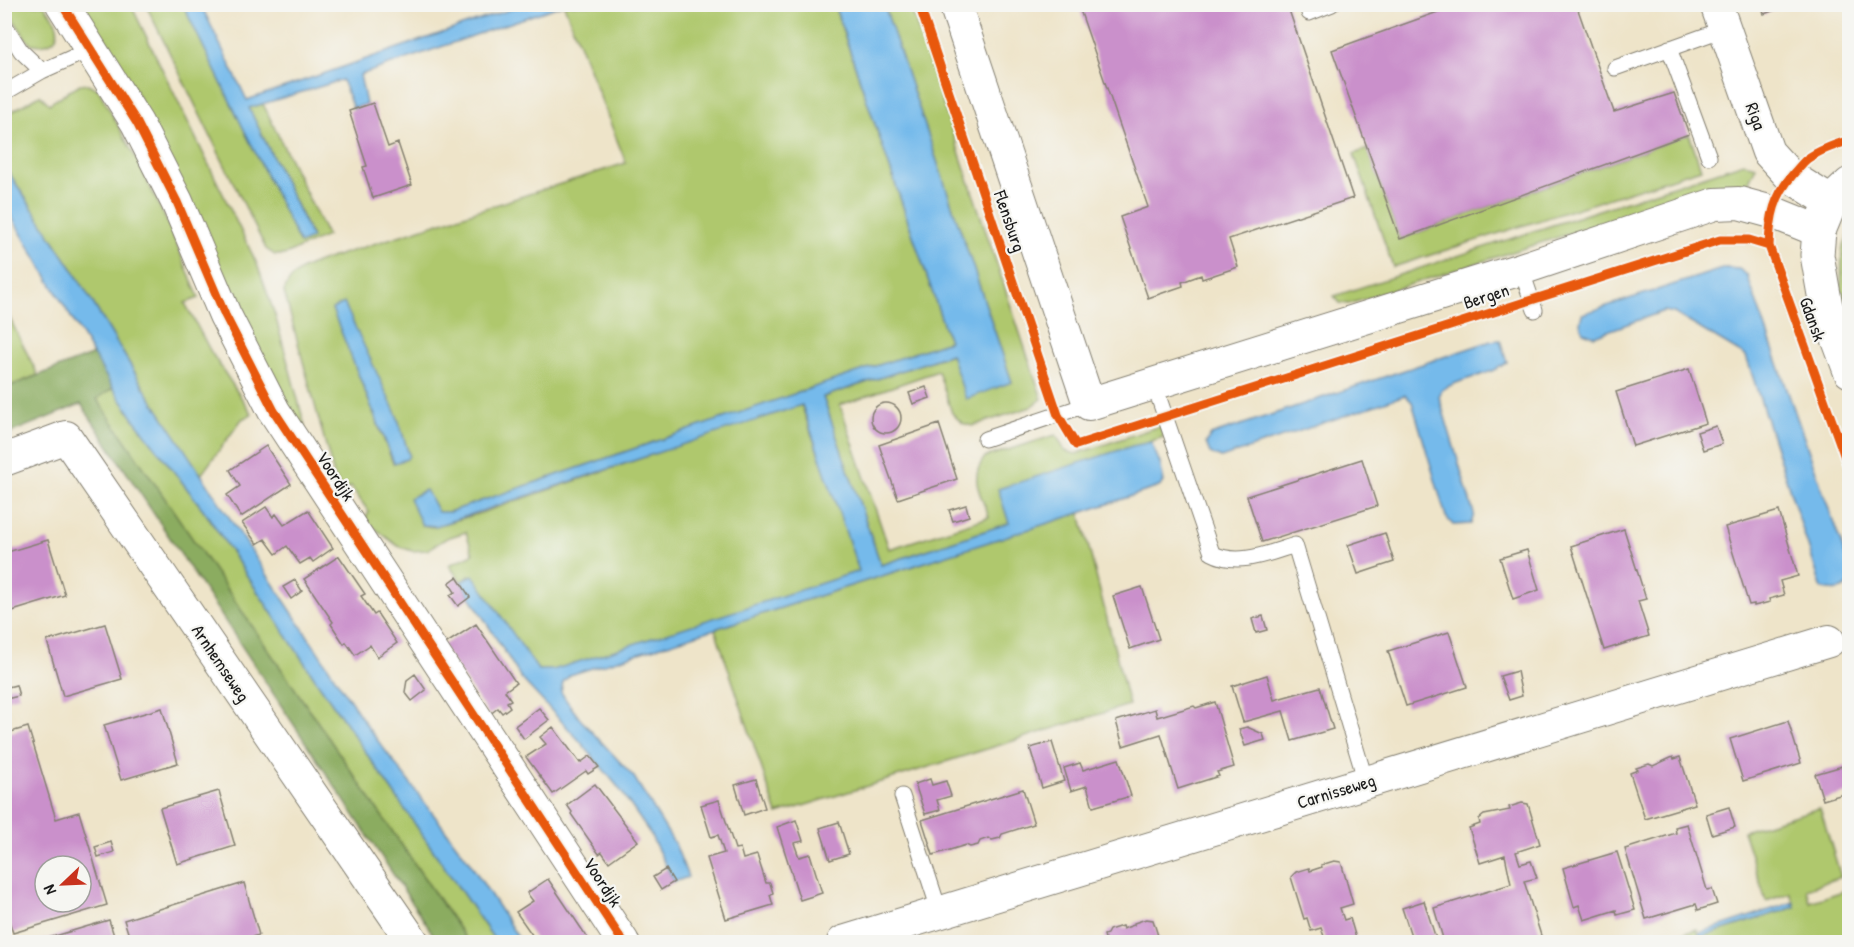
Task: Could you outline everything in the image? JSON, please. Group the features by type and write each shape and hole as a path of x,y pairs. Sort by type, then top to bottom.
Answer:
{"street":[{"name":"Voordijk","path":"62,4 137,123 172,192 225,315 274,411 623,942"},
{"name":"Flensburg","path":"955,4 1089,404"},
{"name":"Riga","path":"1720,17 1768,152 1791,177 1833,206"},
{"name":"Bergen","path":"1089,404 1521,269 1716,204 1739,203 1772,212 1833,206"},
{"name":"Gdansk","path":"1833,206 1817,255 1826,306 1850,371"},
{"name":"Arnhemseweg","path":"4,460 66,437 413,942"},
{"name":"Carnisseweg","path":"843,942 1828,641"}],"lane":[{"path":"1309,13 1332,4"},
{"path":"1615,68 1669,48 1720,17"},
{"path":"4,24 21,51 42,71"},
{"path":"1669,48 1709,157"},
{"path":"4,93 42,71 91,49"},
{"path":"1521,269 1535,310"},
{"path":"1154,384 1212,553 1218,557 1248,560 1295,545 1366,782"},
{"path":"985,439 1089,404"},
{"path":"902,796 940,913"}],"green space":[{"path":"4,5 44,5 56,23 56,37 45,44 29,43"},
{"path":"82,5 131,5 257,264 275,315 305,426 300,428 263,362 135,90"},
{"path":"146,5 183,5 300,244 312,237 249,108 263,104 327,236 284,255 275,255 266,249"},
{"path":"564,5 834,5 949,341 449,512 438,512 426,490 410,498 422,525 432,527 478,514 801,404 860,571 554,670 538,670 470,575 461,582 449,565 473,554 466,532 447,538 427,550 412,551 398,546 364,520 369,512 351,487 342,490 334,475 284,292 296,273 315,263 626,163","holes":["343,304 397,416 409,455 407,459 393,463 333,309"]},
{"path":"884,5 910,5 1042,399 1031,407 972,426 962,423 952,413 938,371 840,405 889,549 989,517 977,480 977,472 985,457 1056,435 1065,451 1076,454 1160,426 1164,437 999,489 1010,523 881,565 823,397 952,354 1012,382"},
{"path":"80,84 88,84 98,89 139,164 168,224 199,298 185,303 211,352 252,414 242,419 201,475 146,391 73,270 5,167 4,116 40,95 49,104"},
{"path":"1689,134 1701,169 1393,267 1354,154 1368,149 1400,239"},
{"path":"1744,163 1756,166 1747,186 1703,191 1349,304 1340,303 1334,296"},
{"path":"1849,234 1849,322 1841,295 1842,250"},
{"path":"4,307 38,375 5,388 4,388"},
{"path":"94,354 113,388 97,399 468,942 438,942 81,404 5,435 5,388"},
{"path":"113,388 205,512 314,677 496,942 468,942 96,399"},
{"path":"1080,513 1129,705 777,814 715,629"},
{"path":"1820,808 1841,877 1806,889 1810,902 1849,889 1849,942 1659,942 1697,929 1700,937 1795,907 1790,893 1766,901 1743,831"}],"water":[{"path":"834,4 884,5 1012,382 966,399 951,354 823,397 881,565 1009,523 998,489 1132,446 1151,442 1160,463 1164,482 1159,487 1080,513 570,675 563,682 561,692 580,719 634,777 676,846 688,877 674,882 649,832 618,787 578,739 521,678 461,582 473,575 538,670 553,670 859,571 802,405 436,526 422,525 409,498 426,490 438,512 449,512 949,341"},
{"path":"183,5 201,5 247,100 523,5 562,5 360,75 366,104 353,108 342,80 249,108 312,238 300,244"},
{"path":"5,167 73,270 146,391 369,729 468,860 521,942 496,942 314,677 205,512 113,388 5,206"},
{"path":"1725,268 1739,269 1747,275 1849,566 1849,584 1840,590 1822,589 1746,356 1674,313 1664,311 1594,336 1583,332 1580,323 1582,314"},
{"path":"344,303 397,416 409,455 407,459 394,463 332,309"},
{"path":"1500,340 1507,362 1492,371 1442,390 1439,397 1474,514 1471,524 1453,525 1446,517 1412,402 1405,395 1221,458 1210,453 1206,443 1211,435 1491,341"},
{"path":"1794,902 1795,907 1700,937 1699,933"}],"building":[{"path":"1078,4 1287,4 1353,198 1229,239 1238,267 1202,279 1201,275 1182,282 1183,286 1148,298 1120,217 1148,207"},
{"path":"1460,4 1576,4 1614,112 1674,93 1689,134 1400,239 1332,50"},
{"path":"1761,4 1789,4 1789,5 1764,14"},
{"path":"373,103 388,147 398,143 412,185 373,198 363,167 367,166 349,111"},
{"path":"1689,369 1706,423 1633,446 1616,392"},
{"path":"926,387 930,398 913,404 909,393"},
{"path":"886,403 897,407 901,418 897,429 886,433 875,429 871,418 875,407"},
{"path":"939,424 957,479 898,499 879,445"},
{"path":"1716,426 1722,444 1703,450 1697,432"},
{"path":"266,446 291,484 241,517 227,495 240,486 230,470"},
{"path":"1362,459 1377,506 1262,542 1247,496"},
{"path":"966,505 969,516 953,521 949,510"},
{"path":"266,507 273,517 276,514 284,525 308,510 333,548 313,562 310,558 300,564 287,546 276,554 265,539 257,544 242,523"},
{"path":"1779,511 1798,576 1780,581 1784,595 1769,599 1770,602 1749,605 1725,527"},
{"path":"1624,529 1646,599 1638,601 1649,636 1604,650 1571,546"},
{"path":"1385,533 1394,562 1358,574 1348,545"},
{"path":"48,540 65,595 6,613 4,553"},
{"path":"1527,550 1539,590 1513,599 1500,558"},
{"path":"339,556 365,594 361,596 374,615 377,613 397,643 377,657 370,645 355,655 346,642 344,644 331,624 333,622 304,579"},
{"path":"457,577 470,597 458,606 450,595 455,592 449,583"},
{"path":"295,580 302,591 291,599 283,587"},
{"path":"1142,587 1159,639 1130,649 1113,596"},
{"path":"1263,616 1267,630 1256,633 1252,619"},
{"path":"105,624 122,679 63,696 47,641"},
{"path":"476,624 516,683 505,691 511,700 507,702 510,707 502,713 498,708 489,715 442,646"},
{"path":"1449,632 1467,687 1406,706 1388,651"},
{"path":"1517,671 1522,696 1509,700 1500,676"},
{"path":"415,674 426,690 412,701 405,692 407,680"},
{"path":"1267,675 1274,700 1320,687 1333,729 1292,741 1283,711 1243,722 1232,686"},
{"path":"16,685 19,696 6,699 4,688"},
{"path":"1215,702 1234,767 1217,772 1219,776 1178,789 1161,734 1123,746 1116,721 1155,709 1157,717"},
{"path":"162,708 178,763 121,780 104,725"},
{"path":"539,708 549,720 524,739 515,726"},
{"path":"1788,721 1801,763 1743,781 1730,739"},
{"path":"28,727 56,819 79,812 92,854 33,854 33,914 77,914 13,933 4,905 4,734"},
{"path":"553,727 580,763 590,756 599,767 588,774 586,771 553,794 526,757 546,744 540,737"},
{"path":"1247,727 1263,734 1265,740 1245,746 1239,729"},
{"path":"1052,742 1064,781 1042,788 1030,748"},
{"path":"1673,757 1674,759 1680,757 1695,804 1645,819 1630,773 1638,770 1636,768 1649,764 1653,766"},
{"path":"1119,759 1131,796 1093,807 1087,786 1071,791 1064,768 1080,763 1083,770"},
{"path":"1846,765 1850,777 1850,792 1823,800 1815,774"},
{"path":"756,779 765,808 744,815 735,785"},
{"path":"930,779 932,785 946,781 951,796 937,800 940,810 925,814 915,784"},
{"path":"595,784 638,841 609,862 602,852 599,854 567,805"},
{"path":"1023,789 1034,824 1002,834 1000,838 980,841 978,845 970,847 966,845 933,855 922,820"},
{"path":"219,791 235,846 177,864 160,808"},
{"path":"719,800 735,849 740,848 743,859 757,855 766,883 770,883 773,893 770,895 773,905 726,919 707,858 724,853 718,835 711,837 701,805"},
{"path":"1522,803 1528,804 1540,844 1516,852 1520,864 1531,861 1537,878 1524,881 1543,942 1444,942 1434,908 1511,884 1505,855 1480,863 1469,828 1480,824 1479,819 1484,815 1510,810 1509,807"},
{"path":"1729,807 1735,827 1712,834 1706,814"},
{"path":"796,820 803,841 794,843 799,857 810,854 822,893 800,900 777,827"},
{"path":"839,822 849,854 830,860 820,828"},
{"path":"1687,824 1707,890 1712,889 1717,904 1698,910 1696,904 1646,919 1625,849 1676,833 1675,827"},
{"path":"111,842 114,852 98,857 95,847"},
{"path":"1617,852 1635,910 1617,915 1616,910 1584,920 1579,905 1574,907 1563,868"},
{"path":"93,858 107,905 93,909"},
{"path":"1334,861 1341,862 1353,904 1340,908 1344,920 1350,918 1357,942 1326,942 1321,928 1311,931 1307,918 1304,919 1291,877 1296,872 1309,868 1310,871"},
{"path":"666,869 674,882 661,890 653,877"},
{"path":"548,879 589,940 584,942 537,942 516,912 533,901 527,893"},
{"path":"244,883 259,935 233,942 131,942 124,920"},
{"path":"1424,901 1437,942 1413,942 1402,908"},
{"path":"1146,919 1153,920 1160,942 1106,942 1104,935 1109,930 1122,926 1123,929"},
{"path":"109,920 116,942 35,942"}],"cycle path":[{"path":"62,4 137,123 177,202 225,315 274,411 623,942"},
{"path":"919,4 1058,415 1076,445 1720,240 1749,240 1769,246"},
{"path":"1850,140 1812,156 1803,162 1787,182 1774,207 1769,246 1850,471"}]}
